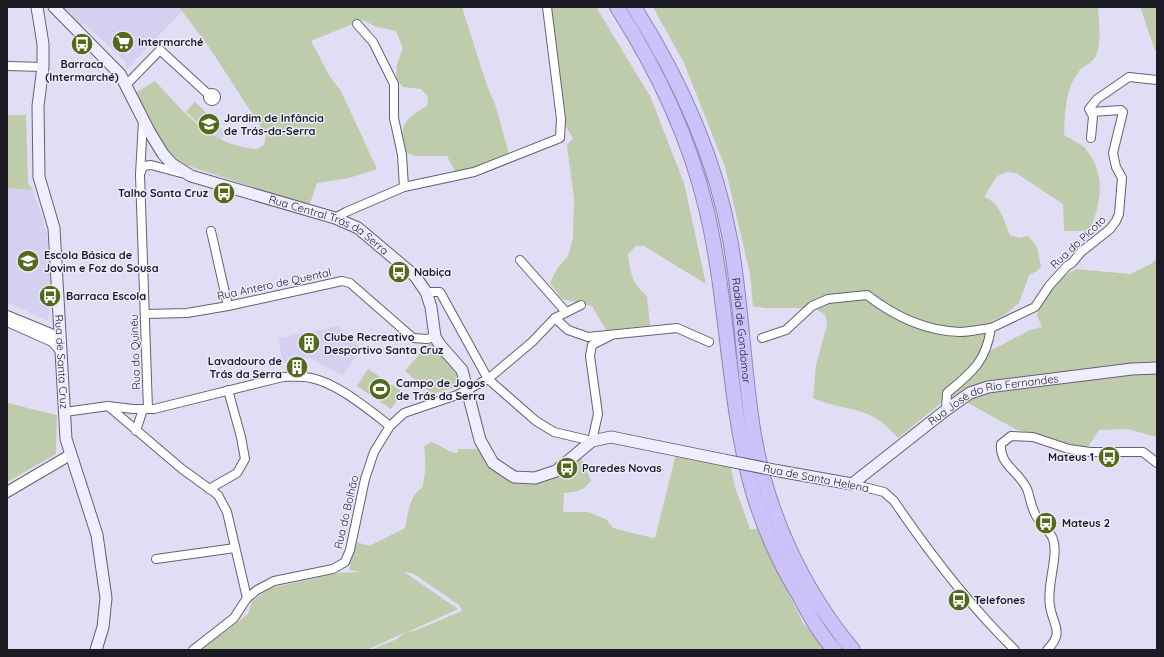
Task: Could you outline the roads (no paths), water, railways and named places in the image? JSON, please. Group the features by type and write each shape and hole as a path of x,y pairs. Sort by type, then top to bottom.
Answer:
{"highway":[{"name":"Radial de Gondomar","path":"616,7 648,62 670,107 686,144 698,179 706,208 718,273 741,441 751,485 768,535 786,574 808,611 835,650"},
{"name":"Radial de Gondomar","path":"634,7 676,81 704,144 717,185 730,239 754,436 766,485 782,530 798,568 841,635 853,650"}],"main road":[{"name":"Rua de Santa Cruz","path":"47,8 41,12 40,21 43,44 43,67 38,106 39,177 54,228 66,439 95,528 103,570 106,608 103,626 96,650"},
{"name":"Rua Central Trás da Serra","path":"47,8 114,66 126,85 156,143 169,161 180,170 191,176 336,218 358,228 416,276 426,292 431,307 436,337"},
{"path":"436,337 440,345 462,370 468,388 480,440 493,463 514,477 535,478 556,471 592,441"},
{"name":"Rua José do Rio Fernandes","path":"852,484 970,393 988,387 1132,369 1157,368"},
{"name":"Rua de Santa Helena","path":"592,441 611,437 779,471 852,484"}],"street":[{"path":"336,218 346,212 404,187 474,172 560,138 561,119 547,7"},
{"path":"357,24 373,42 394,84 394,118 402,156 404,187"},
{"path":"126,85 160,50 209,95"},
{"path":"7,66 43,67"},
{"path":"1090,138 1093,116 1089,109 1097,99 1129,77 1157,80"},
{"name":"Rua do Picoto","path":"991,328 1035,307 1049,286 1067,266 1081,252 1110,229 1116,221 1119,214 1122,178 1116,167 1113,153 1123,112 1121,110 1091,112"},
{"name":"Rua do Quinéu","path":"136,431 146,409 145,314 140,175 143,128 142,115"},
{"path":"159,167 168,165 169,161"},
{"path":"140,175 143,166 151,165 191,176"},
{"path":"212,231 228,306"},
{"path":"520,260 566,312"},
{"name":"Rua Antero de Quental","path":"145,314 187,313 228,306 342,281 350,284 413,338 427,339 436,337"},
{"path":"426,292 440,292 488,380 536,421 554,432 592,441 598,414 590,356 592,345 598,340 610,336"},
{"path":"762,338 786,330 812,306 828,299 867,295 891,312 912,322 940,330 962,332 991,328 989,340 978,366 947,393 946,410"},
{"name":"Rua do Bolhão","path":"193,650 234,618 247,598 258,590 274,581 333,569 345,562 350,550 365,479 374,452 390,426 404,413 457,395 468,388 488,380 532,342 555,318 581,305"},
{"path":"7,314 60,336"},
{"path":"43,329 54,327 60,316"},
{"path":"555,318 568,330 588,337 610,336 664,328 677,328 709,342"},
{"path":"7,322 45,338 52,342 62,353"},
{"path":"45,338 51,339 60,336"},
{"path":"65,412 108,406 146,409 283,377 312,378 336,388 390,426"},
{"path":"209,489 237,472 245,459 241,437 228,390"},
{"path":"108,406 136,431 218,495 227,512 247,598"},
{"path":"1047,650 1055,641 1058,630 1050,606 1049,587 1054,561 1054,540 1035,514 1027,490 1020,476 1008,465 1000,454 1001,444 1011,436 1033,437 1069,449 1090,452 1143,452 1157,463"},
{"path":"7,492 70,455"},
{"name":"Rua de Santa Helena","path":"852,484 869,487 884,492 894,501 944,572 1015,650"},
{"path":"156,559 236,548"}],"place":[{"name":"Intermarché","path":"123,42"},
{"name":"Barraca (Intermarché)","path":"82,44"},
{"name":"Jardim de Infância de Trás-da-Serra","path":"209,124"},
{"name":"Talho Santa Cruz","path":"224,193"},
{"name":"Escola Básica de Jovim e Foz do Sousa","path":"28,261"},
{"name":"Nabiça","path":"399,272"},
{"name":"Barraca Escola","path":"50,296"},
{"name":"Clube Recreativo Desportivo Santa Cruz","path":"309,343"},
{"name":"Lavadouro de Trás da Serra","path":"297,367"},
{"name":"Campo de Jogos de Trás da Serra","path":"380,389"},
{"name":"Mateus 1","path":"1109,457"},
{"name":"Paredes Novas","path":"567,468"},
{"name":"Mateus 2","path":"1046,523"},
{"name":"Telefones","path":"959,600"}]}
